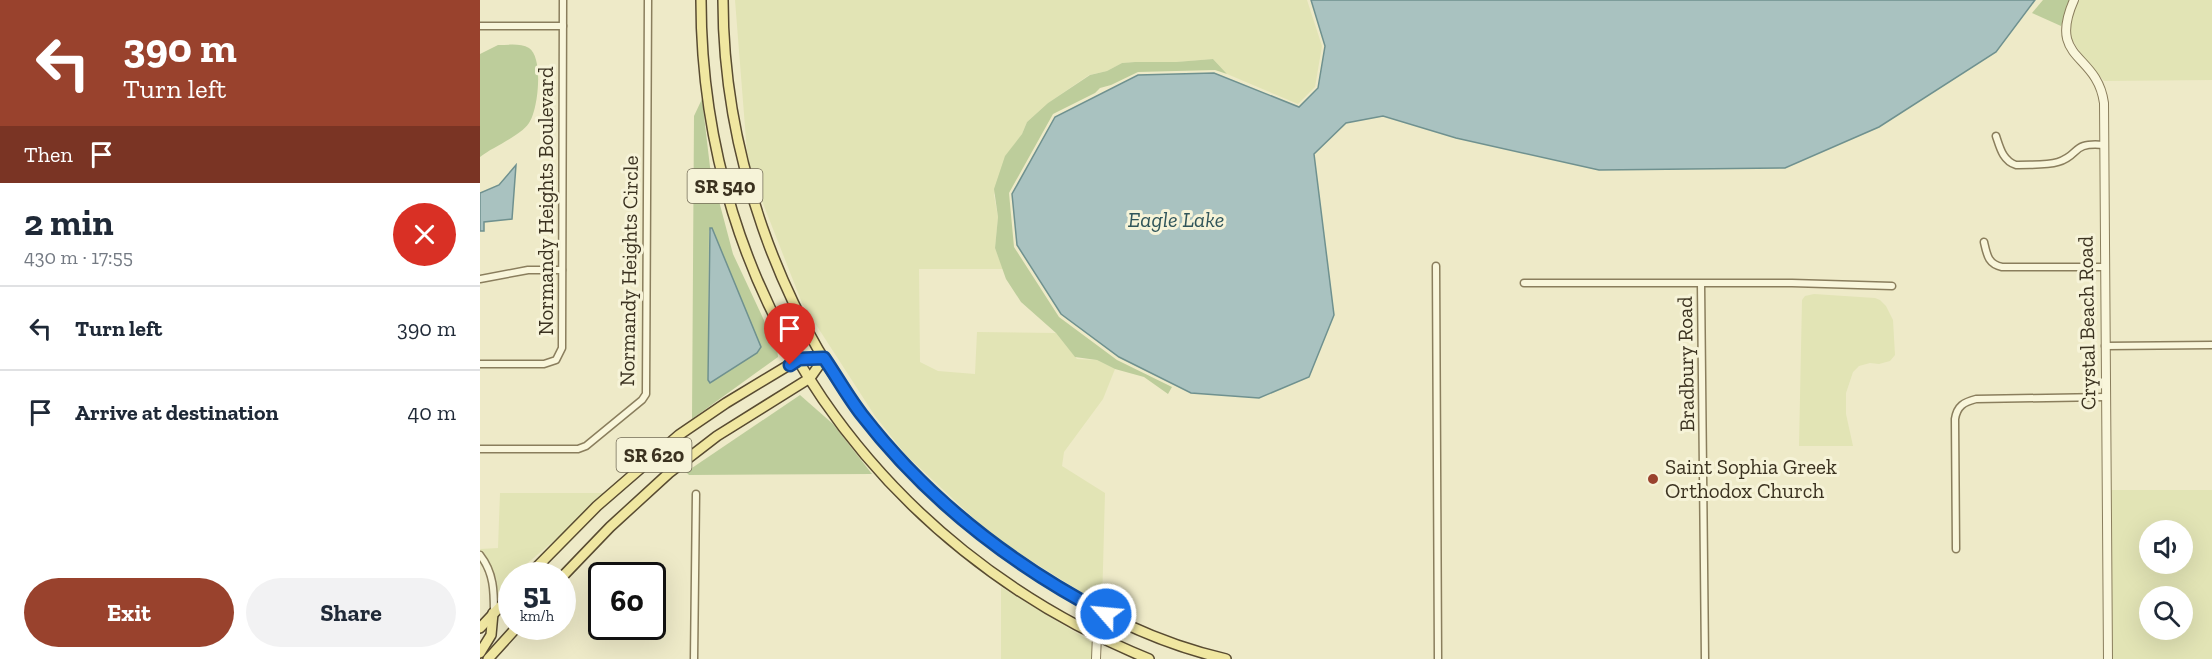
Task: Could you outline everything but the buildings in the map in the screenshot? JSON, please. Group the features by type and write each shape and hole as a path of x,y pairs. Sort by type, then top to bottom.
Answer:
{"main road":[{"name":"SR 540","path":"701,0 705,85 721,172 747,252 777,322 810,378 854,443 886,480 927,521 972,558 1020,592 1097,635 1149,659"},
{"name":"SR 540","path":"723,0 730,95 750,185 774,257 802,318 824,358 874,430 935,495 1004,551 1058,588 1106,614 1155,636 1226,659"},
{"name":"SR 620","path":"542,562 597,506 658,452 726,403 799,359 824,358"},
{"name":"SR 620","path":"576,563 624,513 677,467 717,436 810,378 824,358"},
{"path":"480,628 498,608"},
{"path":"480,652 491,635 494,612"},
{"path":"488,659 505,640"}],"street":[{"name":"Normandy Heights Boulevard","path":"480,364 544,364 556,360 562,348 563,0"},
{"name":"Normandy Heights Circle","path":"480,449 578,449 586,446 642,400 646,394 648,0"},
{"name":"Crystal Beach Road","path":"2074,0 2066,22 2066,39 2070,49 2094,75 2102,89 2108,659"},
{"path":"480,26 563,26"},
{"path":"1996,136 2004,157 2011,164 2016,165 2059,162 2083,145 2104,145"},
{"path":"1984,242 1987,258 1993,265 2002,267 2104,267"},
{"path":"1436,266 1438,659"},
{"path":"480,279 528,270 562,270"},
{"name":"Bradbury Road","path":"1524,283 1791,283 1892,286"},
{"name":"Bradbury Road","path":"1701,284 1706,659"},
{"path":"2105,346 2212,345"},
{"path":"1956,549 1955,419 1961,405 1966,401 1976,399 2106,397"},
{"path":"694,659 696,494"},
{"path":"480,555 494,583 494,612"},
{"path":"1096,659 1097,635 1106,614"}],"green space":[{"path":"735,0 1307,0 1322,46 1315,87 1298,104 1227,74 1213,59 1122,63 1107,71 1089,75 1048,103 1027,122 1022,134 1006,156 994,195 998,217 995,248 1003,269 919,269 920,362 938,371 975,374 977,332 1056,333 1077,359 1097,360 1115,369 1103,399 1064,452 1062,466 1105,493 1102,605 995,538 906,455 875,416 802,303 748,165"},
{"path":"2043,0 2070,0 2061,26 2032,13"},
{"path":"2077,0 2212,0 2212,80 2104,81 2069,35 2068,28"},
{"path":"498,45 522,45 534,54 538,73 537,97 532,117 525,128 480,157 480,54"},
{"path":"1213,59 1227,74 1215,70 1138,72 1100,88 1095,93 1053,114 1009,193 1014,247 1059,317 1117,360 1172,387 1168,394 1144,377 1115,369 1097,360 1075,357 1056,333 1021,302 1006,279 995,248 998,217 994,189 1005,156 1022,134 1027,122 1048,103 1090,75 1107,71 1122,63"},
{"path":"702,99 710,167 733,254 777,348 778,357 692,419 694,116","holes":["712,228 761,347 757,353 710,383 708,380 709,231"]},
{"path":"1814,294 1875,298 1886,306 1893,320 1895,355 1890,361 1859,366 1853,372 1846,393 1846,414 1853,446 1799,446 1802,300 1805,296"},
{"path":"800,395 833,424 872,474 689,475 686,472"},
{"path":"2110,490 2212,490 2212,659 2112,659"},
{"path":"500,493 605,493 529,562 498,562 497,593 497,581 489,561 480,549 498,548"},
{"path":"1001,587 1093,643 1093,659 1001,659"}],"water":[{"name":"Eagle Lake","path":"1311,0 2035,0 1996,52 1879,127 1785,168 1599,170 1456,138 1383,116 1346,123 1314,154 1334,315 1309,377 1259,398 1191,393 1119,357 1061,314 1017,245 1012,194 1055,117 1138,75 1214,73 1299,107 1318,88 1325,46"},
{"path":"516,165 512,219 484,222 484,231 480,231 480,193 499,185"},
{"path":"710,228 712,228 761,347 757,353 710,383 708,380"}],"place":[{"name":"Saint Sophia Greek Orthodox Church","path":"1653,479"}],"route":[{"path":"790,365 799,359 824,358 860,413 903,464 935,495 1004,551 1058,588 1106,614"}]}
